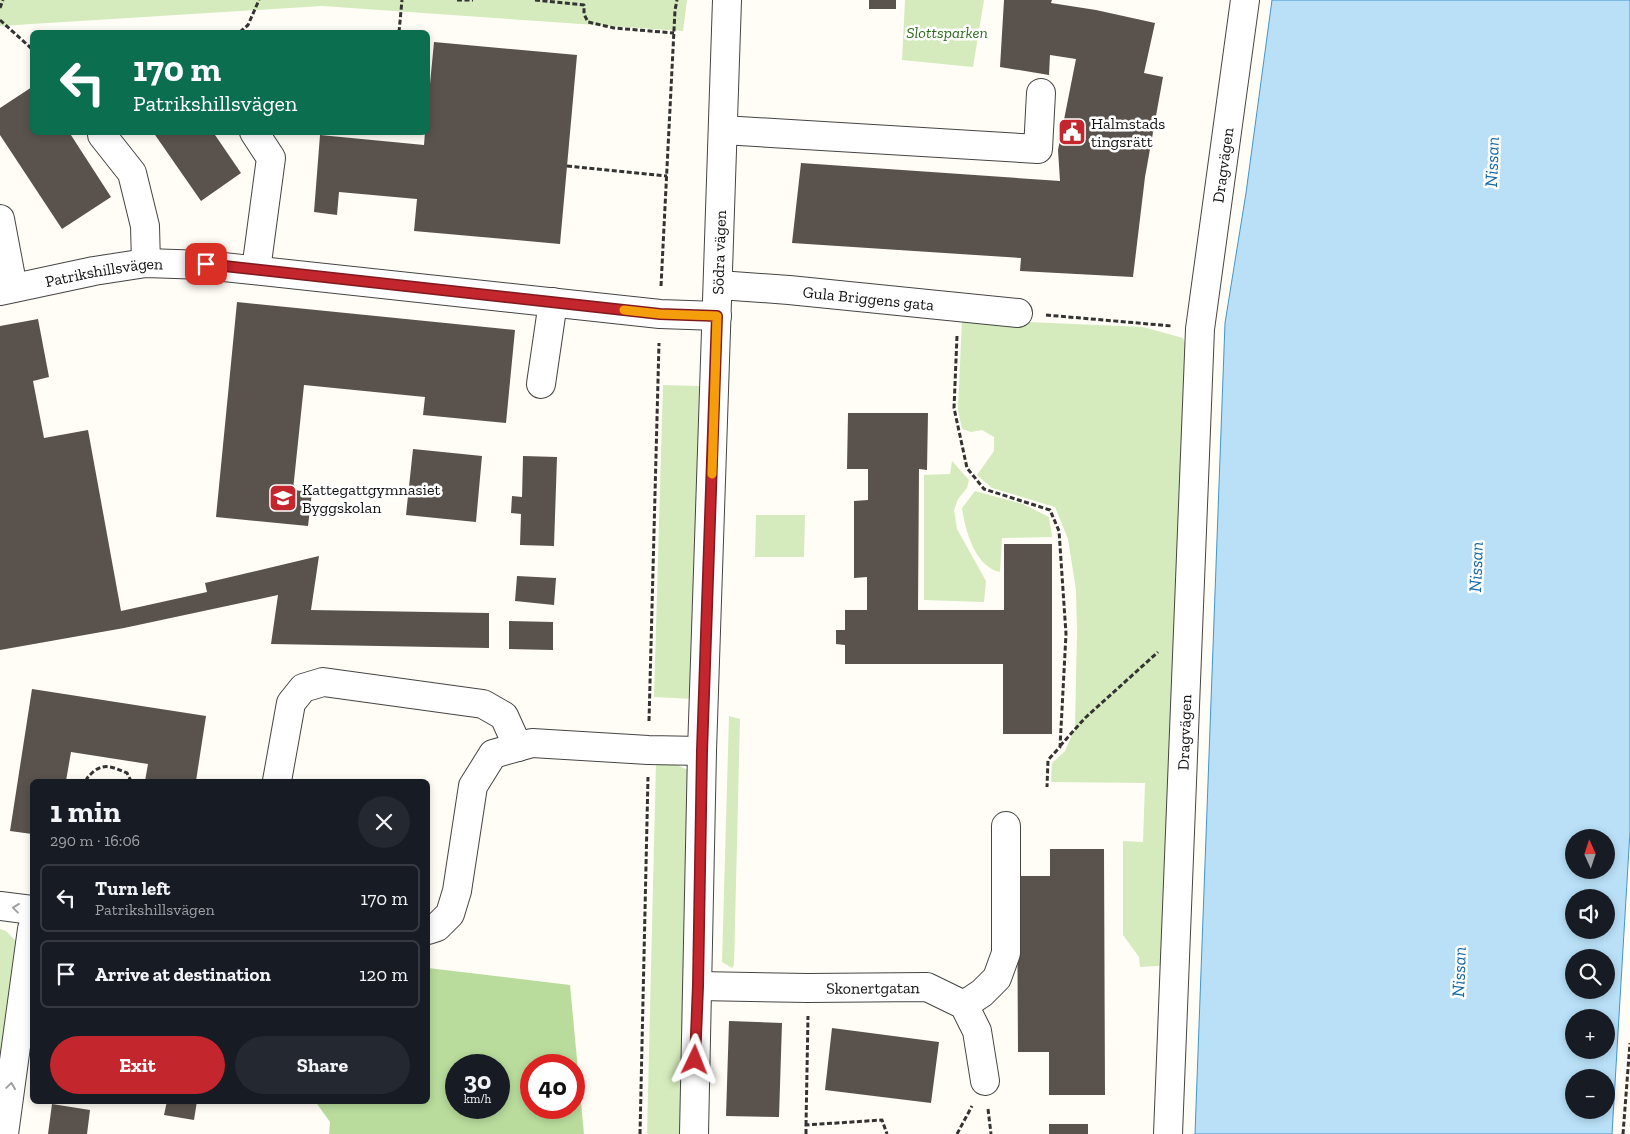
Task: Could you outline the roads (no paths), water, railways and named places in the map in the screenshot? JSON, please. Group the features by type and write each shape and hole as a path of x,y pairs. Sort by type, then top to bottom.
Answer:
{"street":[{"name":"Södra vägen","path":"694,1134 702,751 727,0"},
{"name":"Dragvägen","path":"1168,1134 1200,329 1245,0"},
{"path":"723,130 1038,149 1041,93"},
{"path":"102,135 132,173 145,226 146,263"},
{"path":"256,135 272,158 256,270"},
{"path":"0,219 6,289"},
{"name":"Patrikshillsvägen","path":"6,289 94,271 146,263 206,264 660,314 717,316"},
{"name":"Gula Briggens gata","path":"719,285 790,290 1018,313"},
{"path":"541,384 553,302"},
{"path":"277,779 291,703 303,688 323,682 483,704 504,716 518,747"},
{"path":"430,929 438,927 450,914 457,891 473,786 494,754 532,743 648,750 702,751"},
{"path":"985,1081 977,1030 964,1005 997,978 1006,953 1006,826"},
{"path":"0,906 30,910"},
{"path":"4,1134 30,944"},
{"name":"Skonertgatan","path":"698,986 808,988 926,987 964,1005"}],"water":[{"name":"Nissan","path":"1272,0 1630,0 1630,831 1615,1084 1615,1069 1565,1069 1565,1119 1613,1119 1612,1134 1195,1134 1225,323 1246,193"}],"place":[{"name":"Halmstads tingsrätt","path":"1072,132"},
{"name":"Kattegattgymnasiet Byggskolan","path":"283,498"}],"park label":[{"name":"Slottsparken","path":"947,32"}]}
